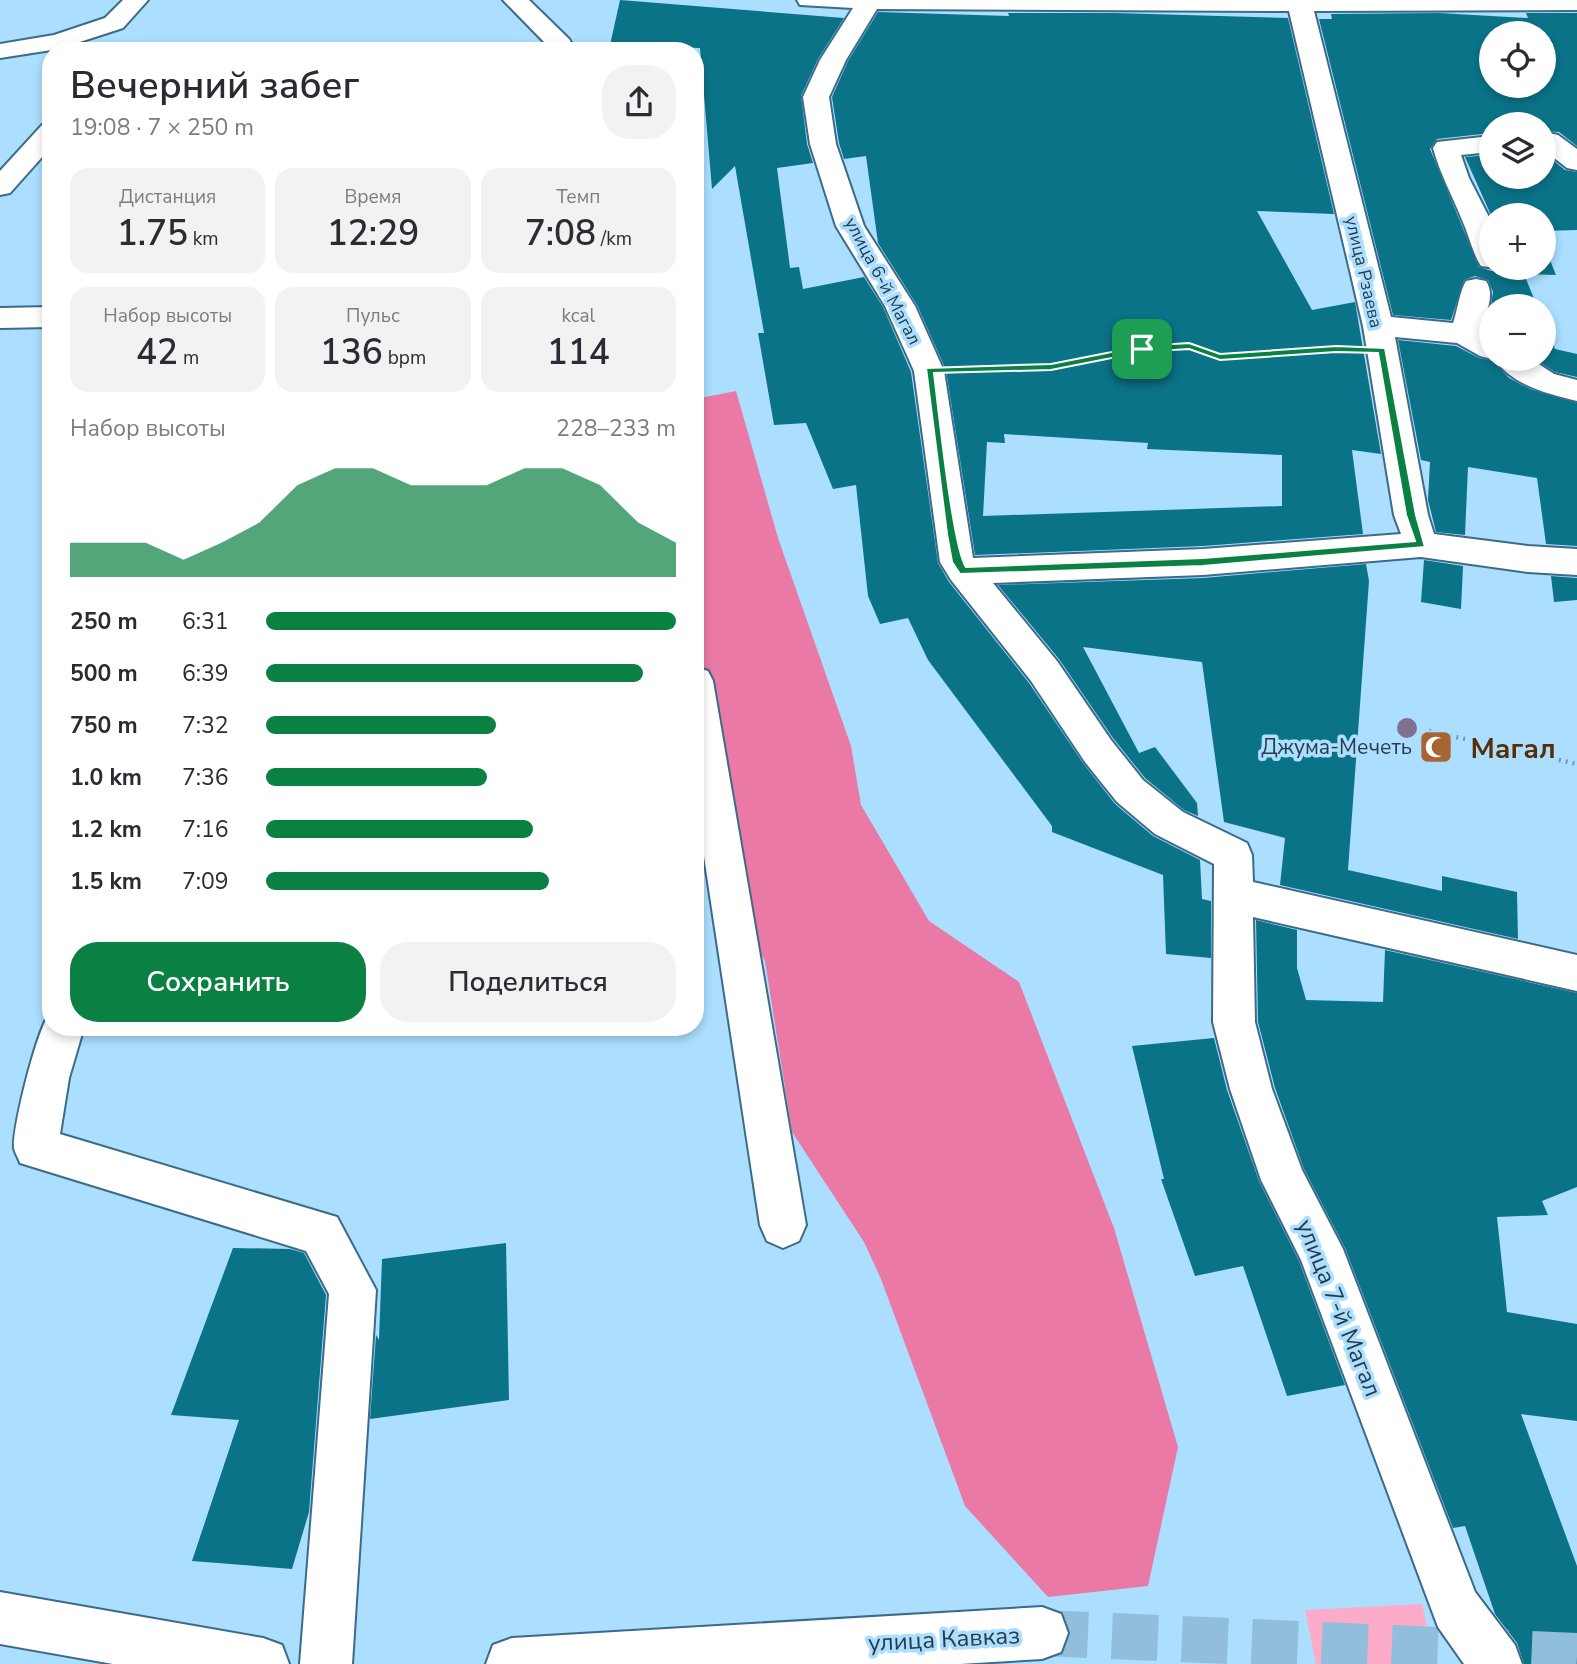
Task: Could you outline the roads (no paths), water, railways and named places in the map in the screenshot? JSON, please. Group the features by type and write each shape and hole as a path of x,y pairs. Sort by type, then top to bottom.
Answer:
{"main road":[{"path":"137,0 137,36"},
{"path":"58,42 114,23 137,0"},
{"path":"514,0 558,42"},
{"path":"809,0 868,3 1299,1 1577,4"},
{"name":"улица Рзаева","path":"1299,1 1380,338 1411,515 1421,545"},
{"name":"улица 6-й Магал","path":"868,3 833,60 816,97 822,144 850,226 900,306 929,370 953,544 957,562 963,571"},
{"path":"0,51 42,44"},
{"path":"1556,140 1577,137"},
{"path":"0,187 42,141"},
{"path":"1479,146 1446,148 1455,178 1479,227"},
{"path":"1556,148 1577,162"},
{"path":"1464,334 1486,280"},
{"path":"0,318 42,317"},
{"path":"1380,338 1464,334 1479,342"},
{"path":"1528,371 1543,381 1577,391"},
{"path":"963,571 1203,562 1421,545 1528,559 1577,562"},
{"name":"улица 7-й Магал","path":"963,571 1044,671 1098,751 1130,791 1169,823 1233,855 1234,1022 1256,1102 1283,1180 1320,1249 1456,1609 1496,1664"},
{"path":"704,737 783,1225"},
{"path":"1234,894 1577,973"},
{"path":"60,1036 48,1078 36,1148 321,1233 353,1290 326,1664"},
{"path":"0,1618 263,1664"},
{"name":"улица Кавказ","path":"512,1664 1042,1633"}],"tunnel":[{"path":"1042,1633 1577,1656"}],"place":[{"name":"Джума-Мечеть","path":"1436,747"}],"district":[{"name":"Магал","path":"1513,748"}]}
